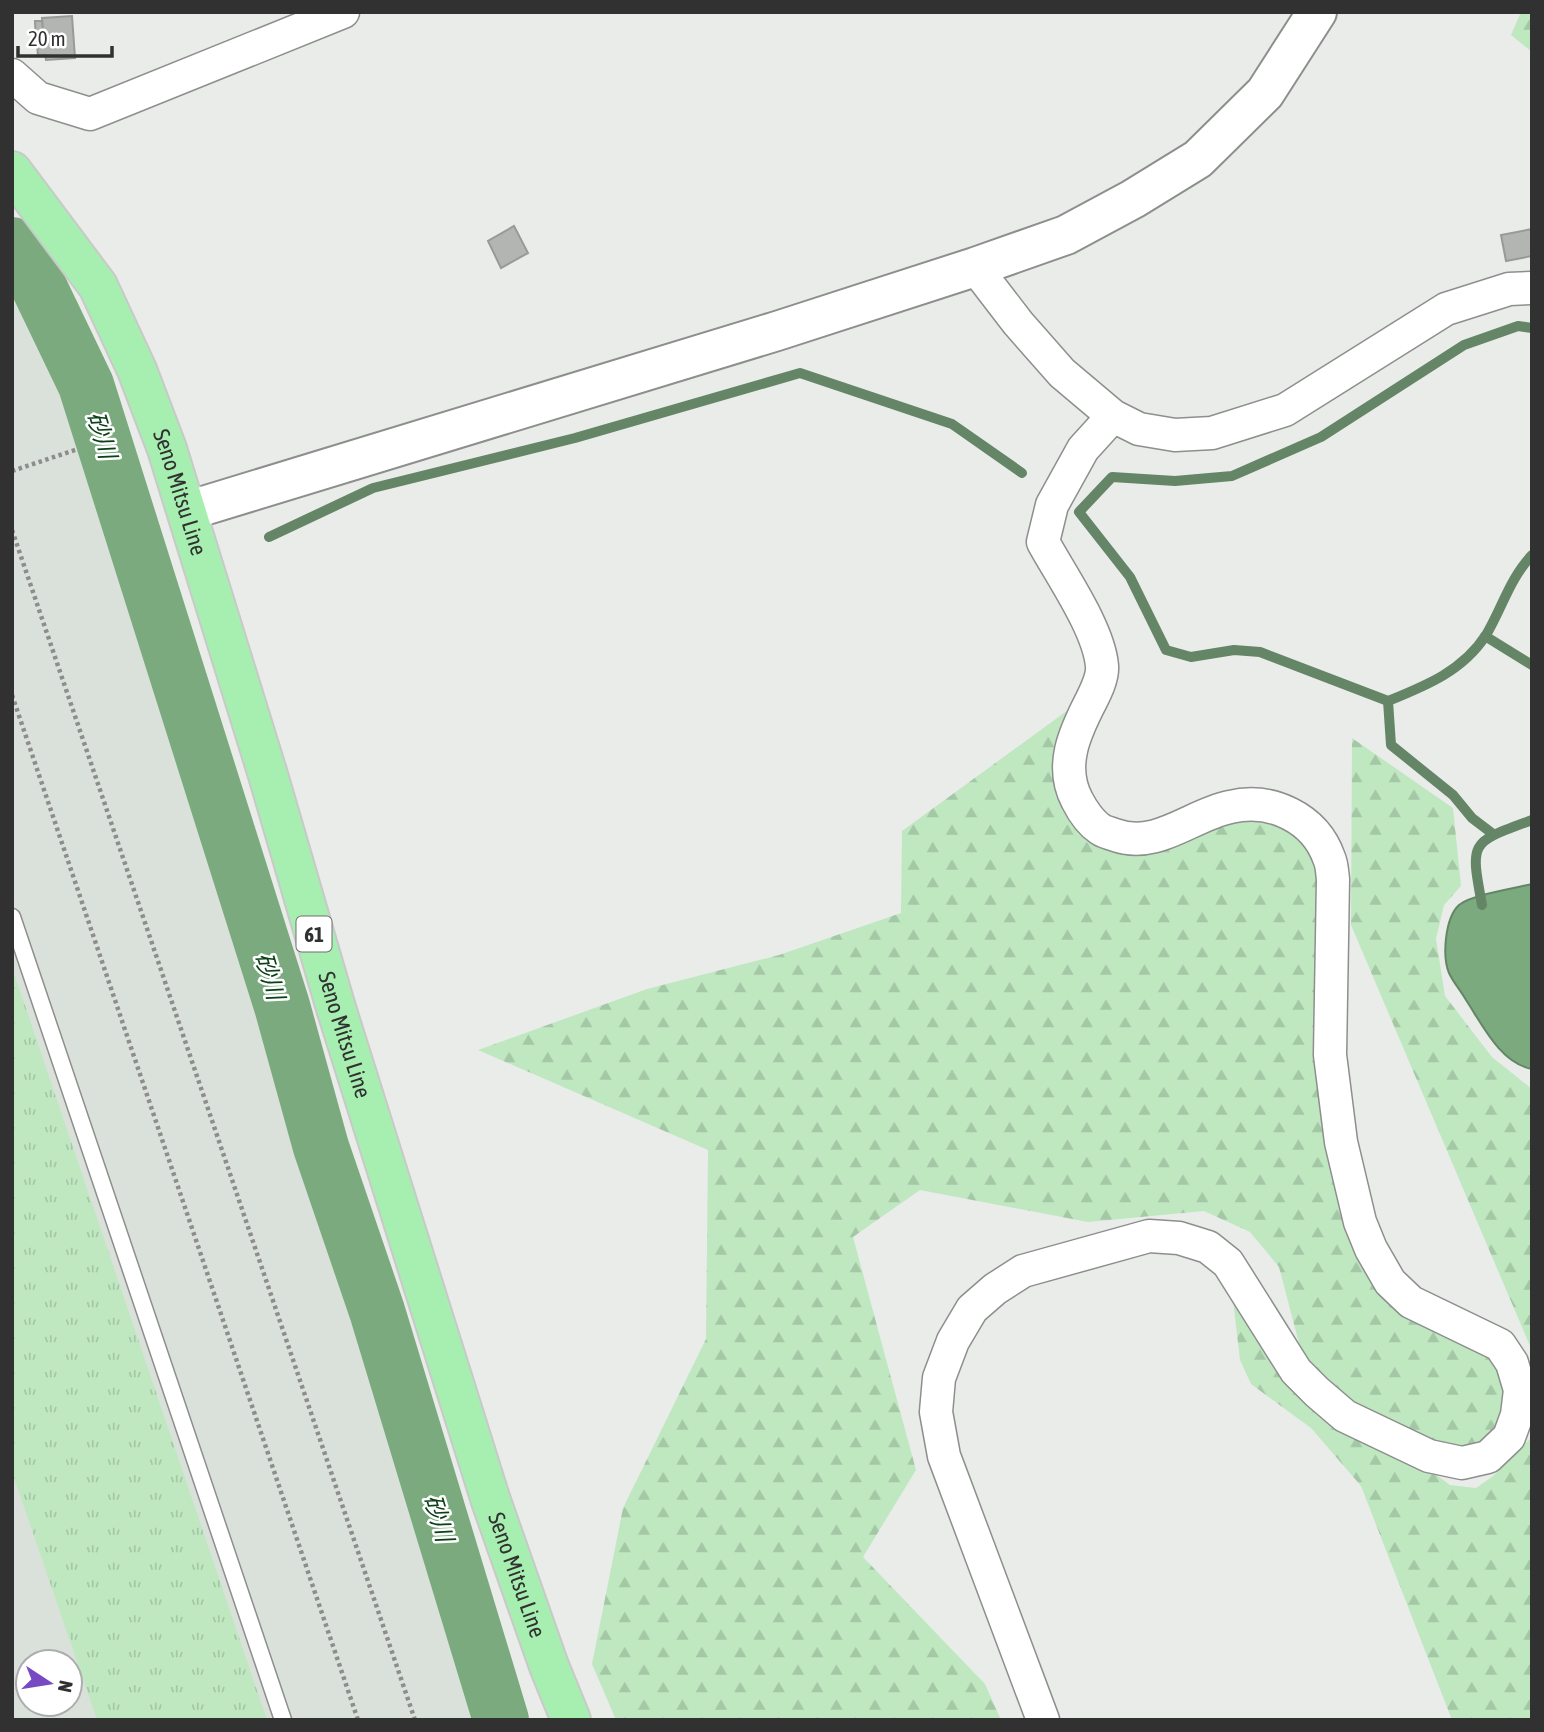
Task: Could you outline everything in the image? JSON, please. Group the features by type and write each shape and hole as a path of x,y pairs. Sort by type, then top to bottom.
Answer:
{"main road":[{"name":"Seno Mitsu Line","path":"12,171 98,286 137,370 167,449 336,1008 491,1501 549,1666 571,1720"}],"street":[{"path":"12,75 38,98 90,114 343,12"},
{"path":"187,511 777,331 1066,235 1133,199 1198,159 1265,93 1317,12"},
{"path":"975,267 1018,323 1062,373 1113,416 1139,429 1175,435 1212,433 1285,410 1446,309 1509,289 1532,288"},
{"path":"1043,1720 944,1455 936,1412 939,1378 953,1341 972,1309 995,1289 1023,1271 1149,1236 1179,1238 1209,1247 1228,1263 1296,1371 1317,1392 1345,1416 1429,1456 1462,1463 1488,1457 1509,1437 1517,1415 1520,1390 1512,1363 1500,1345 1411,1302 1390,1282 1371,1249 1360,1222 1341,1142 1330,1055 1333,879 1329,858 1316,836 1299,818 1278,808 1254,805 1230,807 1172,832 1150,838 1124,838 1100,830 1082,809 1070,787 1069,762 1074,735 1097,689 1102,667 1096,638 1043,542 1052,505 1076,460 1113,416"}],"lane":[{"path":"12,918 283,1720"}],"path":[{"path":"12,471 78,449"},
{"path":"12,530 415,1720"},
{"path":"12,695 358,1720"}],"shaded area":[{"path":"12,268 21,278 48,345 250,946 393,1417 489,1720 12,1720"},
{"path":"1532,884 1532,1069 1510,1059 1485,1031 1449,973 1445,947 1451,919 1459,905 1483,895"}],"green space":[{"path":"1521,12 1532,12 1532,52 1511,35"},
{"path":"1075,705 1061,756 1113,847 1231,815 1282,819 1319,858 1362,1256 1491,1349 1511,1391 1501,1434 1459,1452 1349,1405 1301,1351 1279,1267 1250,1232 1204,1211 1088,1222 920,1190 853,1237 916,1470 863,1557 985,1684 1001,1720 616,1720 592,1664 623,1508 706,1339 708,1150 478,1050 647,989 779,955 901,913 902,831"},
{"path":"1352,738 1453,808 1461,886 1444,905 1436,939 1445,996 1492,1057 1532,1089 1532,1356 1351,925"},
{"path":"12,967 267,1720 97,1720 84,1682 84,1648 72,1648 12,1472"},
{"path":"1232,1292 1265,1348 1450,1485 1476,1488 1493,1476 1532,1437 1532,1720 1452,1720 1361,1486 1311,1428 1251,1384 1240,1360"}],"building":[{"path":"72,16 75,58 46,60 45,55 38,56 37,44 44,43 42,18"},
{"path":"35,21 42,21 44,43 36,44"},
{"path":"514,226 528,253 501,268 488,241"},
{"path":"1532,229 1532,256 1506,261 1501,235"}],"waterway":[{"name":"砂川","path":"12,245 26,260 86,385 282,1006 321,1147 377,1311 501,1720"},
{"path":"1493,834 1472,818 1453,795 1391,745 1388,701 1260,652 1234,650 1191,657 1166,650 1130,577 1079,512 1112,477 1175,481 1232,476 1321,437 1464,345 1518,326 1532,328"},
{"path":"269,537 373,488 575,438 800,373 952,424 1022,473"},
{"path":"1388,701 1442,676 1477,648 1512,583 1532,555"},
{"path":"153,596 163,591"},
{"path":"1485,636 1532,665"},
{"path":"1482,905 1476,868 1479,847 1496,834 1532,820"}]}
